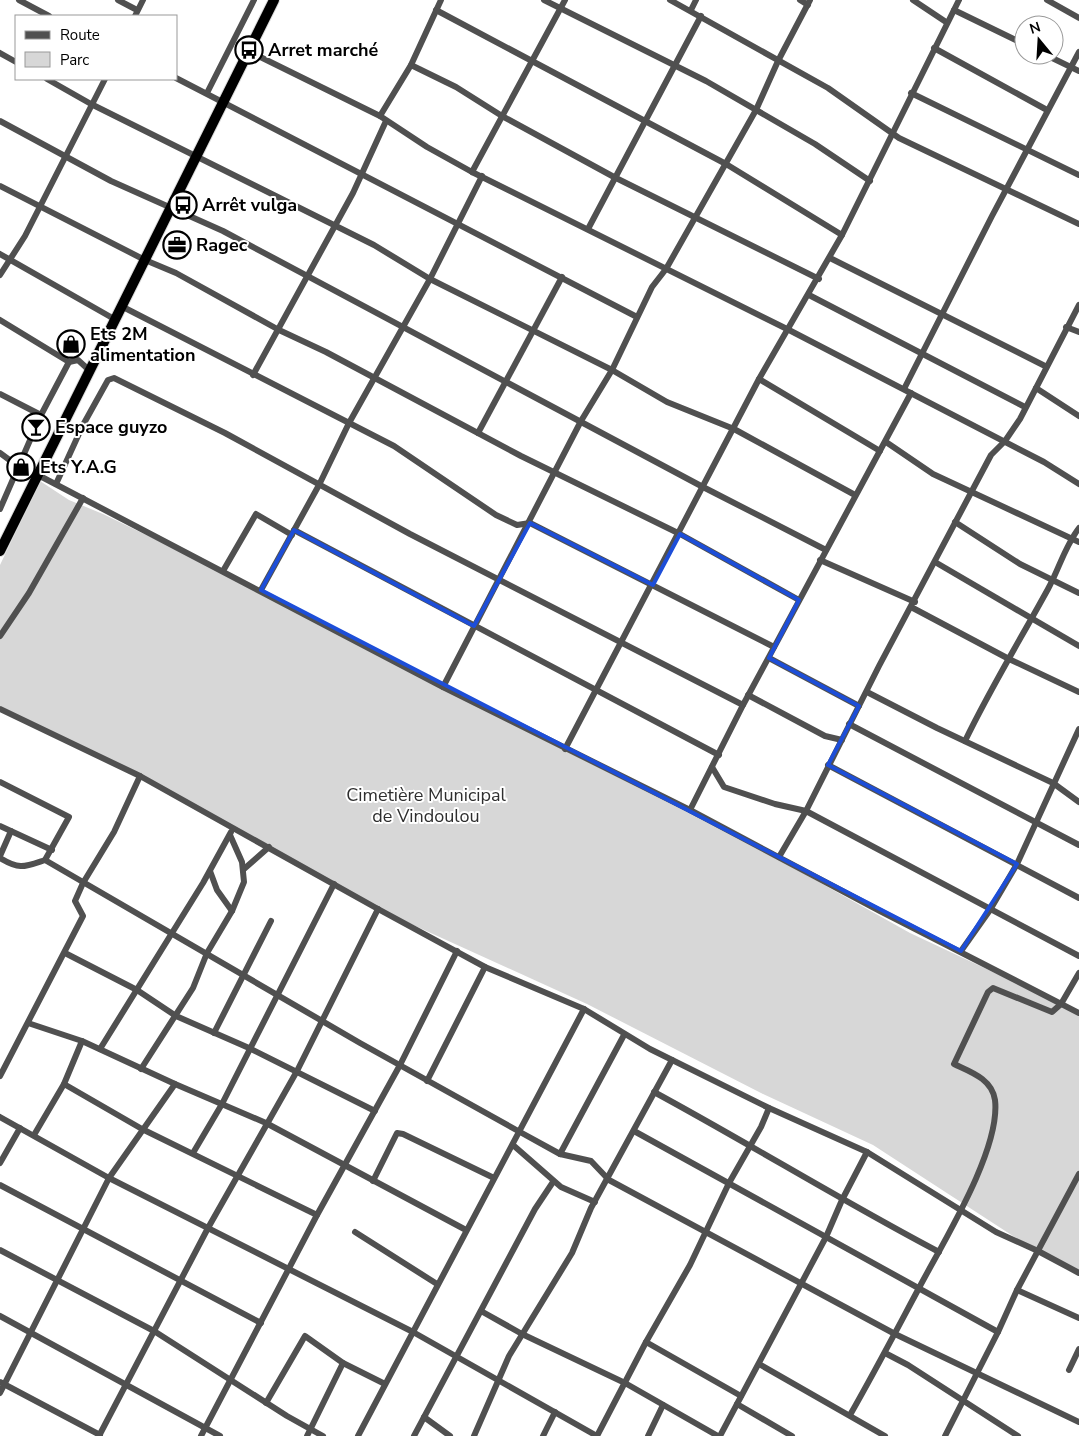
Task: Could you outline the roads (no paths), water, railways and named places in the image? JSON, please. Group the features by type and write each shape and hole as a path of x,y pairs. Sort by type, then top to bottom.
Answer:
{"highway":[{"path":"0,551 274,0"}],"street":[{"path":"19,0 47,15"},
{"path":"118,0 136,13 143,0"},
{"path":"380,116 411,65 441,0"},
{"path":"544,0 675,65 815,144 870,181"},
{"path":"472,172 565,0"},
{"path":"670,0 828,88 915,146 1079,224"},
{"path":"691,10 696,0"},
{"path":"443,687 530,523 581,421 612,370 652,287 666,269 756,110 778,61 809,2 800,0"},
{"path":"913,0 946,22"},
{"path":"565,749 621,641 653,586 759,380 830,258 870,181 946,22 959,0"},
{"path":"1047,0 1079,18"},
{"path":"207,93 251,1"},
{"path":"436,10 726,164 842,235"},
{"path":"954,10 1014,39"},
{"path":"588,229 701,16"},
{"path":"934,48 1047,110"},
{"path":"248,50 380,116 472,172 789,330 1004,442 1079,484"},
{"path":"690,810 743,704 855,494 886,442 921,355 1047,110 1079,52"},
{"path":"0,53 15,61"},
{"path":"1064,64 1079,71"},
{"path":"411,65 456,86 502,116 614,177 818,279"},
{"path":"178,79 224,101 458,226 562,277 637,317"},
{"path":"49,80 91,104 198,155 374,245 430,279 534,329 612,370 667,402 734,429 855,494"},
{"path":"0,275 25,236 104,80"},
{"path":"911,93 1028,148 1079,175"},
{"path":"0,120 37,139 64,157 111,181 223,231 306,277 404,326 506,383 826,550"},
{"path":"253,375 335,225 386,121"},
{"path":"261,590 319,485 348,423 430,279 482,176"},
{"path":"0,186 145,260 176,273 279,330 374,377 478,433 680,534 799,600"},
{"path":"0,254 116,320"},
{"path":"830,258 941,316 1045,366"},
{"path":"478,433 562,277"},
{"path":"809,295 921,355 1026,407"},
{"path":"779,857 806,811 849,724 971,491 991,455 1004,442 1026,407 1045,366 1079,305"},
{"path":"123,307 394,446 496,515 517,525 530,523 774,647"},
{"path":"0,320 70,362 78,360 90,371"},
{"path":"1066,326 1079,332"},
{"path":"0,509 42,416 70,362"},
{"path":"56,484 82,425 108,380 114,378 225,433 319,485 743,704"},
{"path":"759,380 880,451"},
{"path":"1036,388 1079,416"},
{"path":"0,394 42,416"},
{"path":"886,442 933,474 1079,542"},
{"path":"0,453 19,467"},
{"path":"38,475 223,570 443,687 690,810 1079,1013"},
{"path":"0,636 29,593 83,498"},
{"path":"223,570 256,514 596,689 719,755"},
{"path":"955,522 1020,564 1079,593"},
{"path":"965,741 987,695 1053,580 1072,538 1079,528"},
{"path":"820,560 913,604 1009,659 1079,692"},
{"path":"935,562 1079,646"},
{"path":"769,658 859,706"},
{"path":"867,692 1053,783 1079,802"},
{"path":"748,696 825,736 842,740"},
{"path":"0,709 140,776 378,909 485,966 584,1009 624,1035 672,1060 769,1108 867,1152 996,1232 1038,1251 1079,1273"},
{"path":"849,724 1079,845"},
{"path":"961,951 990,910 1017,864 1053,783 1077,739 1079,729"},
{"path":"828,765 1079,898"},
{"path":"712,767 724,787 775,804 806,811 1079,956"},
{"path":"0,1076 83,916 75,901 83,883 114,832 140,776"},
{"path":"0,782 69,817 45,860 20,868 14,867 0,857 11,832"},
{"path":"0,826 52,850"},
{"path":"100,1049 210,871 234,827"},
{"path":"141,1069 193,988 207,953 232,911 244,882 244,869 230,835"},
{"path":"244,869 269,847"},
{"path":"45,860 427,1081 560,1154 591,1161 609,1180 800,1284 895,1334 1079,1422"},
{"path":"210,871 218,890 232,911"},
{"path":"193,1154 222,1104 276,994 334,884"},
{"path":"2,1383 99,1436 208,1228 297,1071 378,909"},
{"path":"214,1034 271,921"},
{"path":"201,1436 229,1380 290,1269 316,1215 400,1065 457,951"},
{"path":"65,953 137,990 176,1016 249,1048 375,1111"},
{"path":"427,1081 485,966"},
{"path":"850,1415 962,1210 985,1153 994,1119 995,1100 991,1089 983,1079 954,1064 988,992 993,988 1047,1012 1055,1011 1079,973"},
{"path":"358,1436 584,1009"},
{"path":"28,1023 82,1041 141,1069 266,1123 466,1230"},
{"path":"560,1154 624,1035"},
{"path":"34,1135 64,1084 82,1041"},
{"path":"474,1436 497,1380 522,1334 572,1253 595,1202 609,1180 672,1060"},
{"path":"64,1084 142,1129 316,1215"},
{"path":"0,1392 2,1383 31,1332 109,1178 175,1084"},
{"path":"654,1092 751,1145 842,1200 939,1252"},
{"path":"0,1117 109,1178 413,1332 597,1436 646,1342 681,1282 704,1232 769,1108"},
{"path":"0,1163 20,1128"},
{"path":"634,1130 998,1332"},
{"path":"373,1181 398,1133 494,1178"},
{"path":"513,1145 561,1188 595,1202"},
{"path":"481,1311 522,1334 625,1383 719,1436 826,1237 842,1200 867,1152"},
{"path":"945,1436 998,1332 1017,1290 1079,1174"},
{"path":"414,1436 535,1208 553,1182"},
{"path":"0,1185 261,1323"},
{"path":"355,1232 437,1284"},
{"path":"0,1250 154,1331 266,1403 308,1433 323,1436"},
{"path":"1017,1290 1079,1318"},
{"path":"0,1316 220,1436"},
{"path":"266,1403 305,1336 343,1363 385,1384"},
{"path":"646,1342 741,1396"},
{"path":"1068,1370 1079,1350"},
{"path":"885,1354 964,1400 1018,1436"},
{"path":"308,1433 343,1363"},
{"path":"759,1364 885,1436"},
{"path":"737,1404 792,1436"},
{"path":"648,1436 663,1405"},
{"path":"543,1436 555,1412"},
{"path":"424,1417 450,1436"}],"place":[{"name":"Arret marché","path":"249,50"},
{"name":"Arrêt vulga","path":"183,205"},
{"name":"Ragec","path":"177,245"},
{"name":"Ets 2M alimentation","path":"71,344"},
{"name":"Espace guyzo","path":"36,427"},
{"name":"Ets Y.A.G","path":"21,467"}],"park label":[{"name":"Cimetière Municipal de Vindoulou","path":"426,805"}]}
